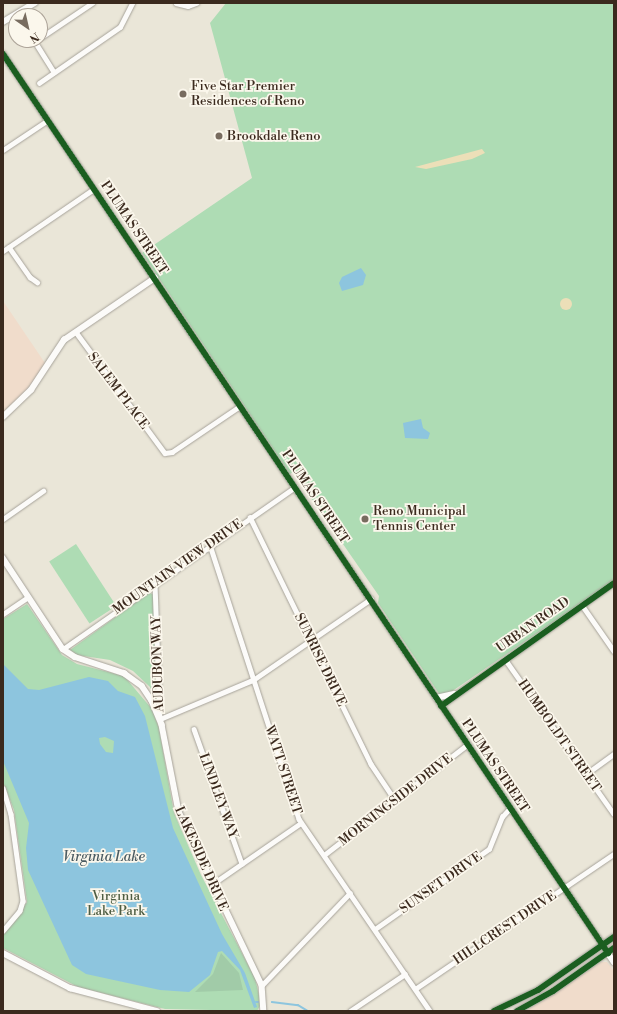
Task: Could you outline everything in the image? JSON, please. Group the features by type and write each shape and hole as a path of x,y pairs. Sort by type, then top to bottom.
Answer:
{"main road":[{"name":"PLUMAS STREET","path":"3,54 608,952"},
{"path":"494,1011 538,990 614,937"},
{"path":"517,1011 553,991 614,948"}],"street":[{"path":"3,22 35,3"},
{"path":"48,33 92,3"},
{"path":"39,83 120,27 132,3"},
{"path":"176,3 188,6 196,3"},
{"path":"40,48 54,72"},
{"path":"3,150 48,120"},
{"path":"3,251 94,189"},
{"path":"9,247 30,277 37,282"},
{"path":"3,417 31,390 60,345 76,332 155,278"},
{"name":"SALEM PLACE","path":"76,332 165,453 172,452 240,406"},
{"name":"MOUNTAIN VIEW DRIVE","path":"63,649 295,487"},
{"path":"3,519 43,491"},
{"name":"SUNRISE DRIVE","path":"250,517 371,764 395,800"},
{"name":"WATT STREET","path":"210,545 253,680 302,822 430,1011"},
{"path":"3,558 63,649"},
{"name":"URBAN ROAD","path":"442,706 505,659 614,583"},
{"name":"AUDUBON WAY","path":"155,584 160,719"},
{"path":"3,614 28,597"},
{"path":"160,719 253,680 371,599"},
{"path":"582,605 614,651"},
{"name":"LAKESIDE DRIVE","path":"63,649 131,677 148,694 160,719 176,804 211,885 262,985 264,1011"},
{"name":"HUMBOLDT STREET","path":"505,659 614,814"},
{"name":"URBAN ROAD","path":"436,698 466,687"},
{"name":"LINDLEY WAY","path":"194,729 242,864"},
{"name":"MORNINGSIDE DRIVE","path":"324,855 468,745"},
{"path":"586,774 614,754"},
{"path":"3,788 11,814 23,901 20,911 3,931"},
{"name":"SUNSET DRIVE","path":"375,929 489,850 502,817 510,808"},
{"path":"211,885 302,822"},
{"name":"HILLCREST DRIVE","path":"415,989 614,854"},
{"path":"262,985 350,893"},
{"name":"PLUMAS STREET","path":"608,952 614,962"},
{"path":"3,953 70,988 157,1011"},
{"path":"350,1011 405,974"}],"shaded area":[{"path":"3,301 47,366 40,379 3,415"},
{"path":"601,962 607,962 614,971 614,1011 526,1011"}],"green space":[{"path":"226,3 614,3 614,581 442,698 378,603 379,596 293,472 290,474 142,253 252,178 210,23"},
{"path":"76,544 116,606 89,623 49,561"},
{"path":"149,593 153,594 158,706 150,687 133,671 110,660 77,655 70,650"},
{"name":"Virginia Lake","path":"27,604 62,655 77,664 124,676 152,709 159,728 174,813 201,875 255,978 261,1004 257,1011 165,1009 78,987 3,948 3,935 27,902 14,810 3,782 3,619"},
{"path":"221,953 239,973 243,990 195,992 213,974"}],"sand":[{"path":"482,149 485,153 472,159 426,169 415,167"},
{"path":"566,298 570,300 572,304 570,308 566,310 562,308 560,304 562,300"}],"water":[{"path":"361,268 366,275 363,285 342,291 339,283 342,277"},
{"path":"421,419 423,428 430,433 428,439 405,438 403,423"},
{"name":"Virginia Lake","path":"3,664 28,689 39,690 89,677 108,681 118,691 135,697 145,716 173,828 222,934 245,973 257,1007 254,1008 240,970 222,951 218,952 210,975 189,992 160,990 86,974 72,965 28,870 26,848 29,823 3,761","holes":["105,737 114,741 113,753 106,752 100,744 99,738"]}],"waterway":[{"path":"272,1002 298,1005 308,1011"}],"cycle path":[{"path":"3,54 608,953"},
{"path":"441,706 614,583"},
{"path":"494,1011 538,990 614,937"},
{"path":"517,1011 553,991 614,948"}],"place":[{"name":"Five Star Premier Residences of Reno","path":"183,94"},
{"name":"Brookdale Reno","path":"219,136"},
{"name":"Reno Municipal Tennis Center","path":"365,519"}],"park label":[{"name":"Virginia Lake Park","path":"116,904"}]}
